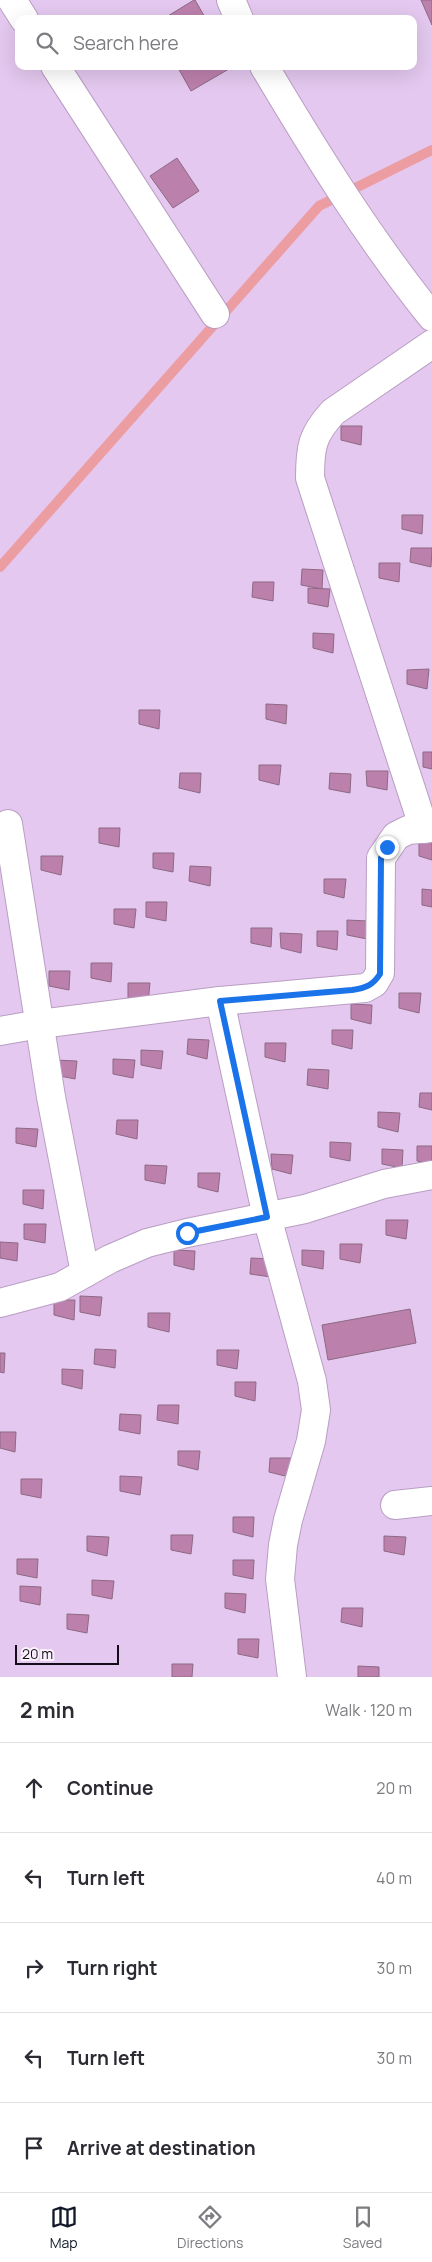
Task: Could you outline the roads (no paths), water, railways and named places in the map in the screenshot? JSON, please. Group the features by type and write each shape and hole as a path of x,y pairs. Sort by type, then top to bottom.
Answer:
{"street":[{"path":"12,0 21,15"},
{"path":"231,0 237,15"},
{"path":"58,70 215,314"},
{"path":"266,70 306,138 357,214 432,317"},
{"path":"0,1031 40,1024 220,1001 352,990 365,988 374,983 380,974 381,858 396,836 408,830 428,828 310,478 310,454 313,439 320,426 333,412 432,344"},
{"path":"8,824 10,902 40,1024 51,1097 85,1273"},
{"path":"220,1001 267,1217 312,1381 316,1410 311,1442 288,1520 280,1579 292,1677"},
{"path":"0,1303 60,1288 110,1259 147,1244 187,1233 330,1202 384,1184 432,1175"},
{"path":"395,1504 432,1501"}],"waterway":[{"path":"0,567 319,206 432,150"}]}
